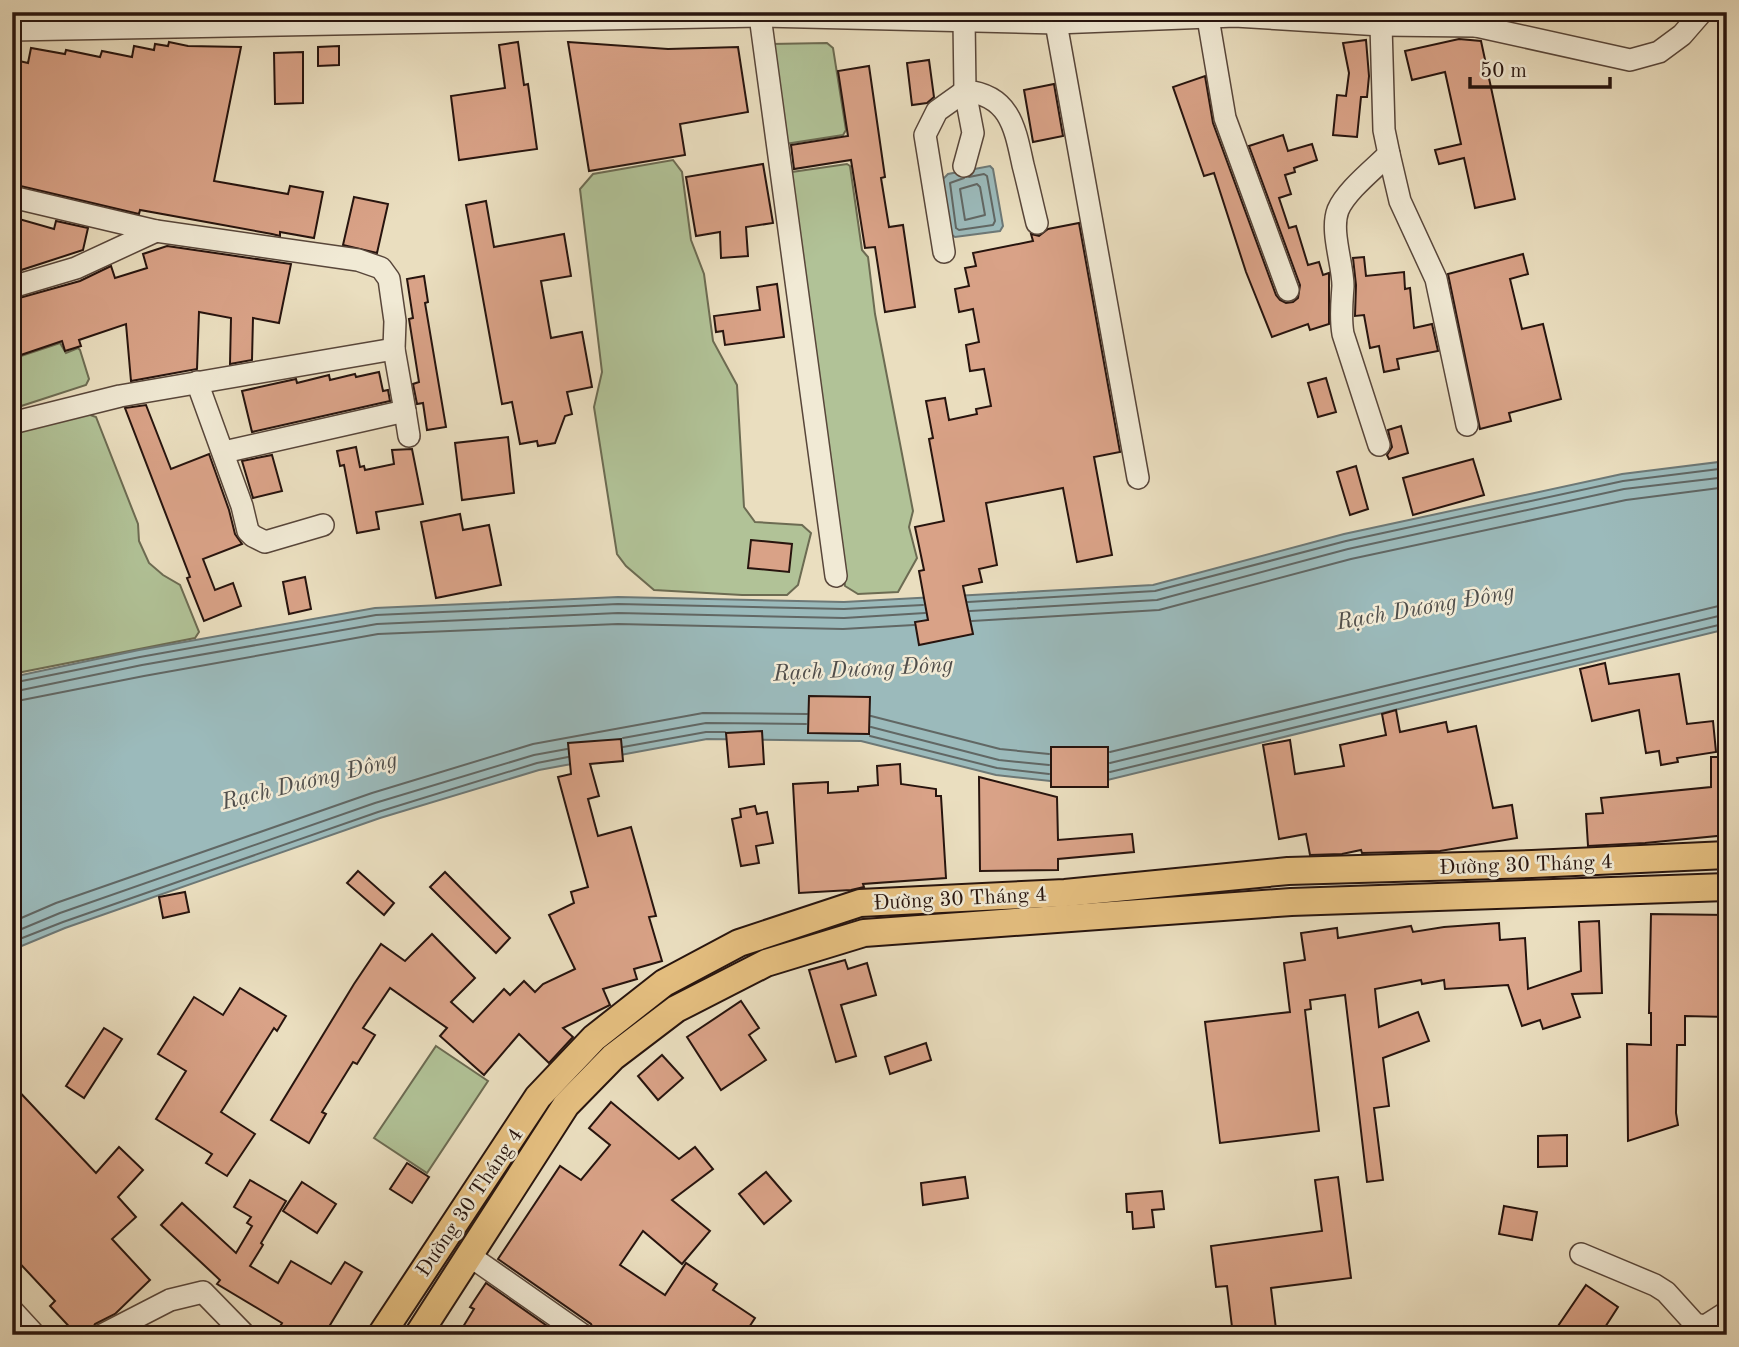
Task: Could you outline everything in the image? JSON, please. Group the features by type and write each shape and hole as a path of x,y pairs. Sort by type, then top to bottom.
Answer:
{"main road":[{"name":"Đường 30 Tháng 4","path":"381,1335 545,1090 594,1038 664,983 739,943 860,902 1065,893 1288,871 1727,855"},
{"path":"1288,871 1291,902"},
{"name":"Đường 30 Tháng 4","path":"418,1335 566,1105 613,1057 676,1009 766,963 864,933 1291,902 1727,887"},
{"path":"860,902 864,933"},
{"path":"545,1090 566,1105"}],"street":[{"path":"1476,26 1501,12"},
{"path":"12,30 258,20 760,16 1056,23 1235,16 1381,25 1476,26 1630,60 1659,52 1682,35 1702,12"},
{"path":"760,16 836,576"},
{"path":"1208,18 1225,118 1287,290"},
{"path":"964,19 965,91 973,133 964,166"},
{"path":"1056,23 1138,478"},
{"path":"1381,25 1384,130 1389,154 1400,201 1436,279 1467,425"},
{"path":"944,252 925,135 937,111 965,91 981,92 999,105 1012,120 1037,223"},
{"path":"1379,444 1343,334 1340,317 1343,285 1336,222 1338,211 1346,198 1389,154"},
{"path":"12,197 156,231 373,264 381,268 389,279 395,321 394,349 409,436"},
{"path":"12,287 76,268 156,231"},
{"path":"12,423 197,382 394,349"},
{"path":"197,382 224,452 248,531 265,541 323,525"},
{"path":"224,452 405,411"},
{"path":"1581,1254 1655,1285 1666,1292 1695,1324 1704,1325 1727,1312"},
{"path":"470,1256 583,1335"},
{"path":"102,1335 170,1300 203,1292 245,1335"},
{"path":"12,1310 35,1335"}],"green space":[{"path":"827,43 833,48 846,130 843,135 785,144 771,44"},
{"path":"673,160 682,172 691,240 704,274 713,341 737,385 744,507 755,522 802,525 811,533 798,585 787,595 654,590 626,566 617,554 594,407 602,372 580,189 593,174"},
{"path":"847,164 850,166 862,250 868,257 875,314 913,511 909,527 917,558 898,592 858,594 845,586 806,323 788,176 792,172"},
{"path":"60,343 66,353 78,348 80,350 89,379 86,385 12,409 12,359"},
{"path":"82,412 96,417 138,524 139,541 149,563 180,585 199,632 195,638 12,674 12,429"},
{"path":"436,1046 488,1081 427,1173 374,1138"}],"water":[{"path":"990,166 993,169 1003,226 1000,231 955,237 949,233 943,179 948,174"},
{"name":"Rạch Dương Đông","path":"1727,461 1727,629 1087,785 996,775 861,741 707,739 539,770 380,818 65,928 12,950 12,677 139,650 375,608 618,597 844,602 1153,585 1344,534 1622,474"}],"building":[{"path":"1459,39 1481,41 1515,199 1475,208 1464,158 1439,164 1435,150 1461,144 1445,72 1412,80 1405,51"},
{"path":"1366,40 1369,76 1367,97 1361,97 1357,137 1333,135 1337,95 1346,96 1349,73 1343,43"},
{"path":"169,42 188,46 241,47 214,181 288,194 290,186 323,192 314,238 280,232 280,236 140,210 139,214 12,184 20,140 12,139 12,65 15,65 15,60 28,63 31,48 65,54 66,50 100,57 102,51 132,57 134,46 154,50 155,44 168,46"},
{"path":"518,42 524,85 528,84 537,149 459,160 451,96 505,88 499,45"},
{"path":"568,42 668,49 738,47 748,112 680,124 685,155 589,171"},
{"path":"339,46 339,65 318,66 318,47"},
{"path":"303,52 303,103 275,104 274,53"},
{"path":"929,60 934,97 927,103 912,105 907,63"},
{"path":"869,66 885,177 881,178 889,227 903,225 915,307 885,312 875,247 865,248 851,160 794,169 791,145 848,136 838,71"},
{"path":"1205,76 1213,123 1276,295 1286,303 1298,298 1300,285 1249,146 1283,135 1288,151 1312,144 1317,160 1294,168 1295,172 1285,175 1291,194 1279,198 1289,228 1296,226 1308,265 1319,262 1323,275 1329,273 1329,324 1310,330 1308,324 1272,337 1246,272 1214,173 1204,176 1173,87"},
{"path":"1054,84 1063,136 1033,142 1024,90"},
{"path":"763,164 773,223 746,227 748,256 721,258 720,232 696,236 686,177"},
{"path":"354,197 388,204 377,253 343,245"},
{"path":"486,201 494,247 564,234 571,276 541,281 551,338 582,332 592,387 567,392 572,414 565,416 555,443 538,446 537,441 520,444 512,402 502,404 466,205"},
{"path":"12,217 54,229 56,221 88,228 83,250 12,273"},
{"path":"1079,223 1120,452 1094,457 1112,555 1077,562 1063,488 986,503 997,565 979,569 982,582 963,586 973,634 919,645 915,622 928,620 919,571 924,570 915,527 944,521 929,439 933,438 926,401 945,398 949,420 977,414 976,409 991,406 984,369 970,371 966,345 979,342 973,309 959,312 955,289 969,286 965,268 976,266 973,253 1033,241 1031,234 1039,236 1048,229"},
{"path":"167,246 291,264 279,323 253,318 252,360 230,364 231,318 199,312 197,369 131,381 126,324 79,340 81,346 65,351 62,341 12,358 12,300 80,281 111,266 115,278 147,268 143,254"},
{"path":"1523,254 1528,274 1510,279 1522,329 1543,324 1561,399 1509,413 1511,421 1480,429 1448,274"},
{"path":"1364,257 1366,276 1404,272 1405,289 1410,288 1414,328 1432,324 1438,351 1397,359 1399,369 1384,372 1379,346 1370,348 1364,315 1355,316 1353,258"},
{"path":"424,276 428,302 425,303 446,427 427,430 423,403 417,404 413,384 419,382 409,319 413,318 407,279"},
{"path":"777,284 784,337 725,345 723,331 716,332 714,316 760,310 757,287"},
{"path":"379,372 383,391 388,390 390,401 252,432 242,391 296,379 297,383 329,375 330,380"},
{"path":"1326,378 1336,412 1318,417 1308,383"},
{"path":"146,405 171,469 209,454 235,534 242,544 203,559 215,590 233,583 241,606 204,621 187,578 190,577 125,408"},
{"path":"1401,426 1408,453 1389,459 1387,455 1392,447 1388,430"},
{"path":"508,437 514,493 462,500 455,443"},
{"path":"356,447 360,467 364,466 365,470 394,464 392,450 412,449 423,504 376,512 379,529 357,533 344,465 340,466 337,451"},
{"path":"272,455 282,491 253,498 242,461"},
{"path":"1473,459 1484,495 1413,515 1403,478"},
{"path":"1356,466 1368,509 1350,515 1337,472"},
{"path":"460,514 463,530 489,525 501,585 436,598 421,522"},
{"path":"751,540 792,544 789,572 748,568"},
{"path":"305,577 311,609 289,614 283,582"},
{"path":"1605,663 1609,684 1679,674 1687,724 1713,721 1716,752 1677,758 1678,762 1661,765 1659,751 1646,753 1639,710 1592,721 1580,669"},
{"path":"809,696 870,697 869,734 808,733"},
{"path":"1396,710 1400,732 1446,722 1448,732 1476,726 1493,808 1512,805 1517,838 1440,851 1362,853 1361,850 1342,854 1310,855 1306,834 1279,839 1263,745 1290,740 1295,774 1344,766 1340,745 1386,735 1382,714"},
{"path":"762,731 764,764 729,767 726,733"},
{"path":"621,739 623,761 590,764 599,796 588,799 598,836 631,827 656,916 649,917 662,961 634,969 637,979 603,989 610,1005 563,1028 573,1037 549,1063 519,1034 484,1075 440,1036 447,1028 390,988 363,1028 375,1035 357,1064 353,1062 322,1112 326,1114 309,1143 271,1120 381,944 405,961 432,934 475,978 451,1002 473,1022 504,989 510,995 524,981 535,992 543,984 575,969 549,915 574,903 571,892 588,887 558,777 571,774 568,743"},
{"path":"1051,747 1108,747 1108,787 1051,787"},
{"path":"1711,757 1727,757 1727,835 1588,846 1586,814 1603,813 1601,798 1711,787"},
{"path":"900,764 901,784 936,789 936,796 941,796 946,878 863,884 864,887 851,890 799,893 793,784 828,782 828,793 858,791 858,787 878,785 877,766"},
{"path":"979,777 1057,797 1058,840 1132,834 1134,852 1058,859 1058,870 980,871"},
{"path":"755,806 757,814 767,812 773,843 756,846 759,863 741,866 732,819 741,817 740,809"},
{"path":"358,871 394,903 384,915 347,883"},
{"path":"445,872 510,938 496,953 430,887"},
{"path":"185,892 189,912 163,918 159,897"},
{"path":"1651,914 1727,915 1727,1017 1685,1016 1685,1045 1677,1045 1678,1125 1628,1141 1627,1044 1651,1045"},
{"path":"1599,921 1602,993 1572,994 1580,1017 1543,1029 1540,1020 1522,1026 1508,985 1445,989 1444,980 1422,984 1421,980 1375,989 1379,1027 1418,1012 1429,1041 1383,1058 1389,1106 1374,1108 1383,1180 1367,1182 1345,995 1310,1000 1311,1009 1305,1010 1319,1131 1220,1143 1205,1022 1290,1012 1284,963 1305,960 1301,933 1337,928 1338,938 1411,926 1413,932 1499,923 1500,940 1525,938 1528,989 1581,971 1579,922"},
{"path":"845,960 848,969 867,963 876,995 841,1005 856,1056 836,1062 809,970"},
{"path":"240,988 286,1016 277,1031 274,1028 221,1112 255,1134 227,1176 206,1163 212,1154 156,1119 186,1071 158,1054 194,997 223,1015"},
{"path":"741,1001 759,1028 749,1035 766,1060 721,1090 687,1037"},
{"path":"104,1028 122,1039 84,1098 66,1086"},
{"path":"926,1043 931,1060 890,1074 885,1057"},
{"path":"662,1055 683,1078 658,1100 638,1076"},
{"path":"12,1084 96,1173 119,1147 143,1170 118,1197 136,1217 112,1239 150,1280 115,1314 95,1324 89,1335 77,1335 50,1306 55,1301 12,1255"},
{"path":"611,1102 679,1159 695,1147 713,1169 672,1200 710,1231 682,1264 643,1231 620,1265 665,1295 686,1263 717,1284 713,1290 755,1318 744,1335 596,1335 591,1324 498,1259 560,1166 581,1180 610,1145 589,1128"},
{"path":"1567,1135 1567,1166 1538,1167 1538,1136"},
{"path":"407,1163 429,1177 412,1203 390,1189"},
{"path":"766,1172 791,1201 764,1224 739,1194"},
{"path":"965,1177 968,1198 923,1205 921,1183"},
{"path":"1338,1177 1351,1278 1271,1288 1276,1329 1266,1330 1267,1335 1233,1335 1227,1286 1216,1287 1211,1246 1322,1231 1315,1180"},
{"path":"250,1180 286,1201 250,1266 278,1283 291,1261 331,1284 345,1262 362,1272 324,1335 275,1335 282,1323 217,1284 220,1280 161,1225 182,1203 236,1253 252,1226 247,1223 251,1217 234,1207"},
{"path":"302,1182 336,1204 317,1233 283,1211"},
{"path":"1162,1191 1164,1209 1152,1210 1154,1227 1133,1229 1132,1212 1127,1212 1126,1194"},
{"path":"1504,1206 1537,1212 1532,1240 1499,1234"},
{"path":"486,1283 560,1335 458,1335 474,1309 470,1307"},
{"path":"1586,1285 1618,1307 1600,1335 1570,1335 1558,1326"}]}
